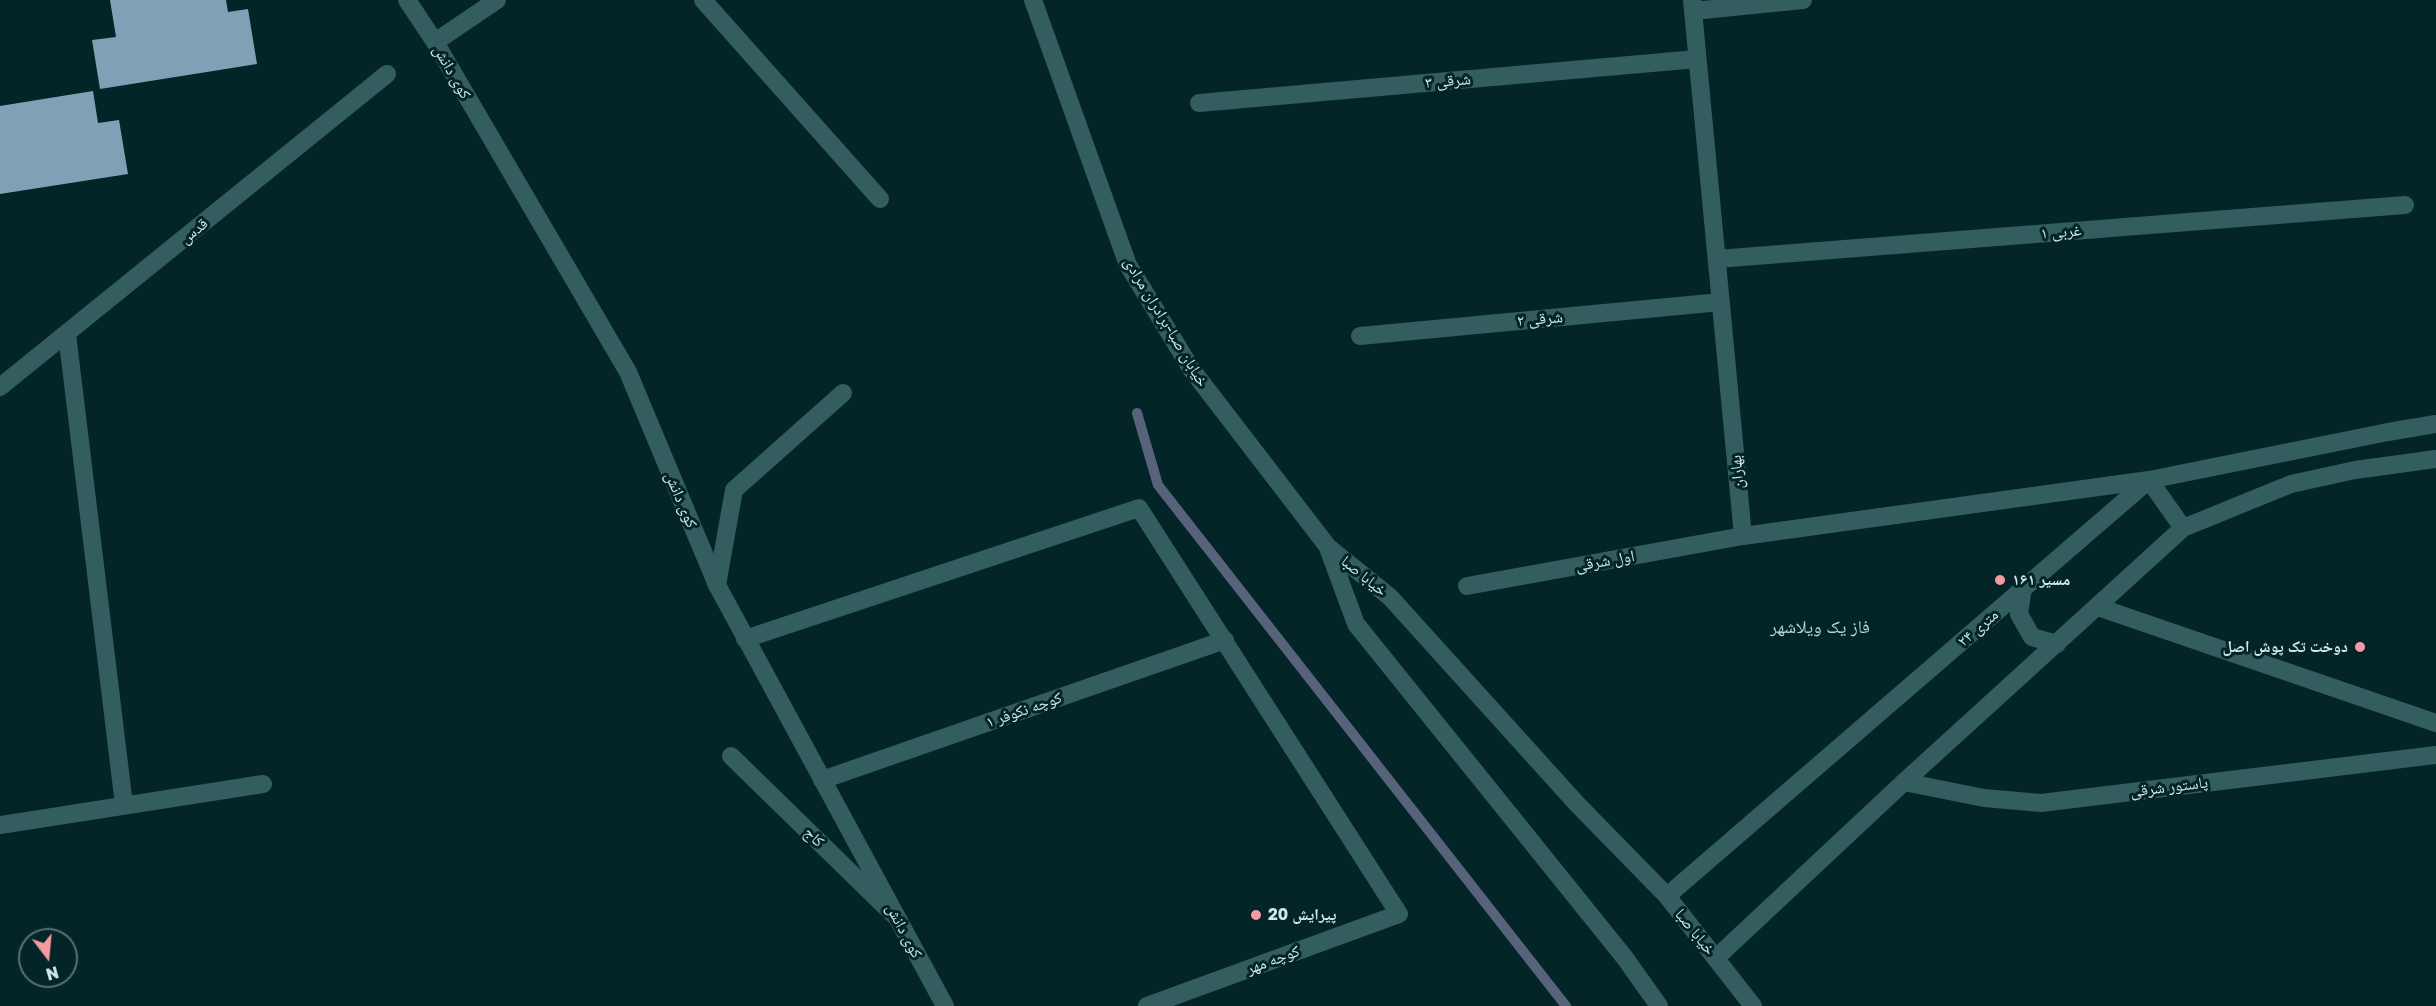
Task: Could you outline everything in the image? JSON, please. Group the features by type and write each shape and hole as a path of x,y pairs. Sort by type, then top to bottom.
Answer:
{"street":[{"name":"کوی دانش","path":"407,0 435,42 628,372 717,585 945,1006"},
{"path":"435,42 497,0"},
{"path":"704,0 880,199"},
{"name":"خیابان صبا-برادران مرادی","path":"1033,0 1128,265 1192,370 1328,547"},
{"path":"1692,6 1803,0"},
{"name":"بهاران","path":"1692,6 1743,536"},
{"name":"۳ شرقی","path":"1199,103 1697,59"},
{"name":"قدس","path":"0,387 387,74"},
{"name":"۱ غربی","path":"1717,259 2405,205"},
{"name":"۲ شرقی","path":"1360,336 1721,302"},
{"path":"67,334 124,805"},
{"path":"717,585 734,490 843,393"},
{"name":"۲۴ متری","path":"1666,896 2150,480 2436,424"},
{"path":"1716,958 1904,782 2183,528 2291,484 2355,470 2436,459"},
{"path":"1743,536 2150,480 2183,528"},
{"path":"745,639 1139,508 1225,640"},
{"name":"اول شرقی","path":"1467,586 1743,536"},
{"name":"خیابا صبا","path":"1328,547 1390,597 1577,804 1666,896 1754,1006"},
{"name":"خیابا صبا","path":"1328,547 1356,624 1625,958 1659,1006"},
{"path":"2023,588 2019,614 2032,637 2057,644"},
{"path":"2098,607 2436,723"},
{"name":"کوچه نکوفر ۱","path":"822,780 1225,640"},
{"name":"کوچه مهر","path":"1147,1006 1400,914 1225,640"},
{"name":"پاستور شرقی","path":"1904,782 1984,798 2041,802 2436,755"},
{"name":"کاج","path":"731,756 897,919"},
{"path":"0,825 263,784"}],"building":[{"path":"110,0 226,0 228,12 248,9 257,64 100,89 92,40 116,37"},
{"path":"93,91 98,123 119,120 128,174 0,194 0,106"}],"waterway":[{"path":"1137,413 1158,485 1566,1006"}],"place":[{"name":"مسیر ۱۶۱","path":"2000,580"},
{"name":"دوخت تک پوش اصل","path":"2360,647"},
{"name":"پیرایش 20","path":"1256,915"}],"district":[{"name":"فاز یک ویلاشهر","path":"1820,627"}]}
